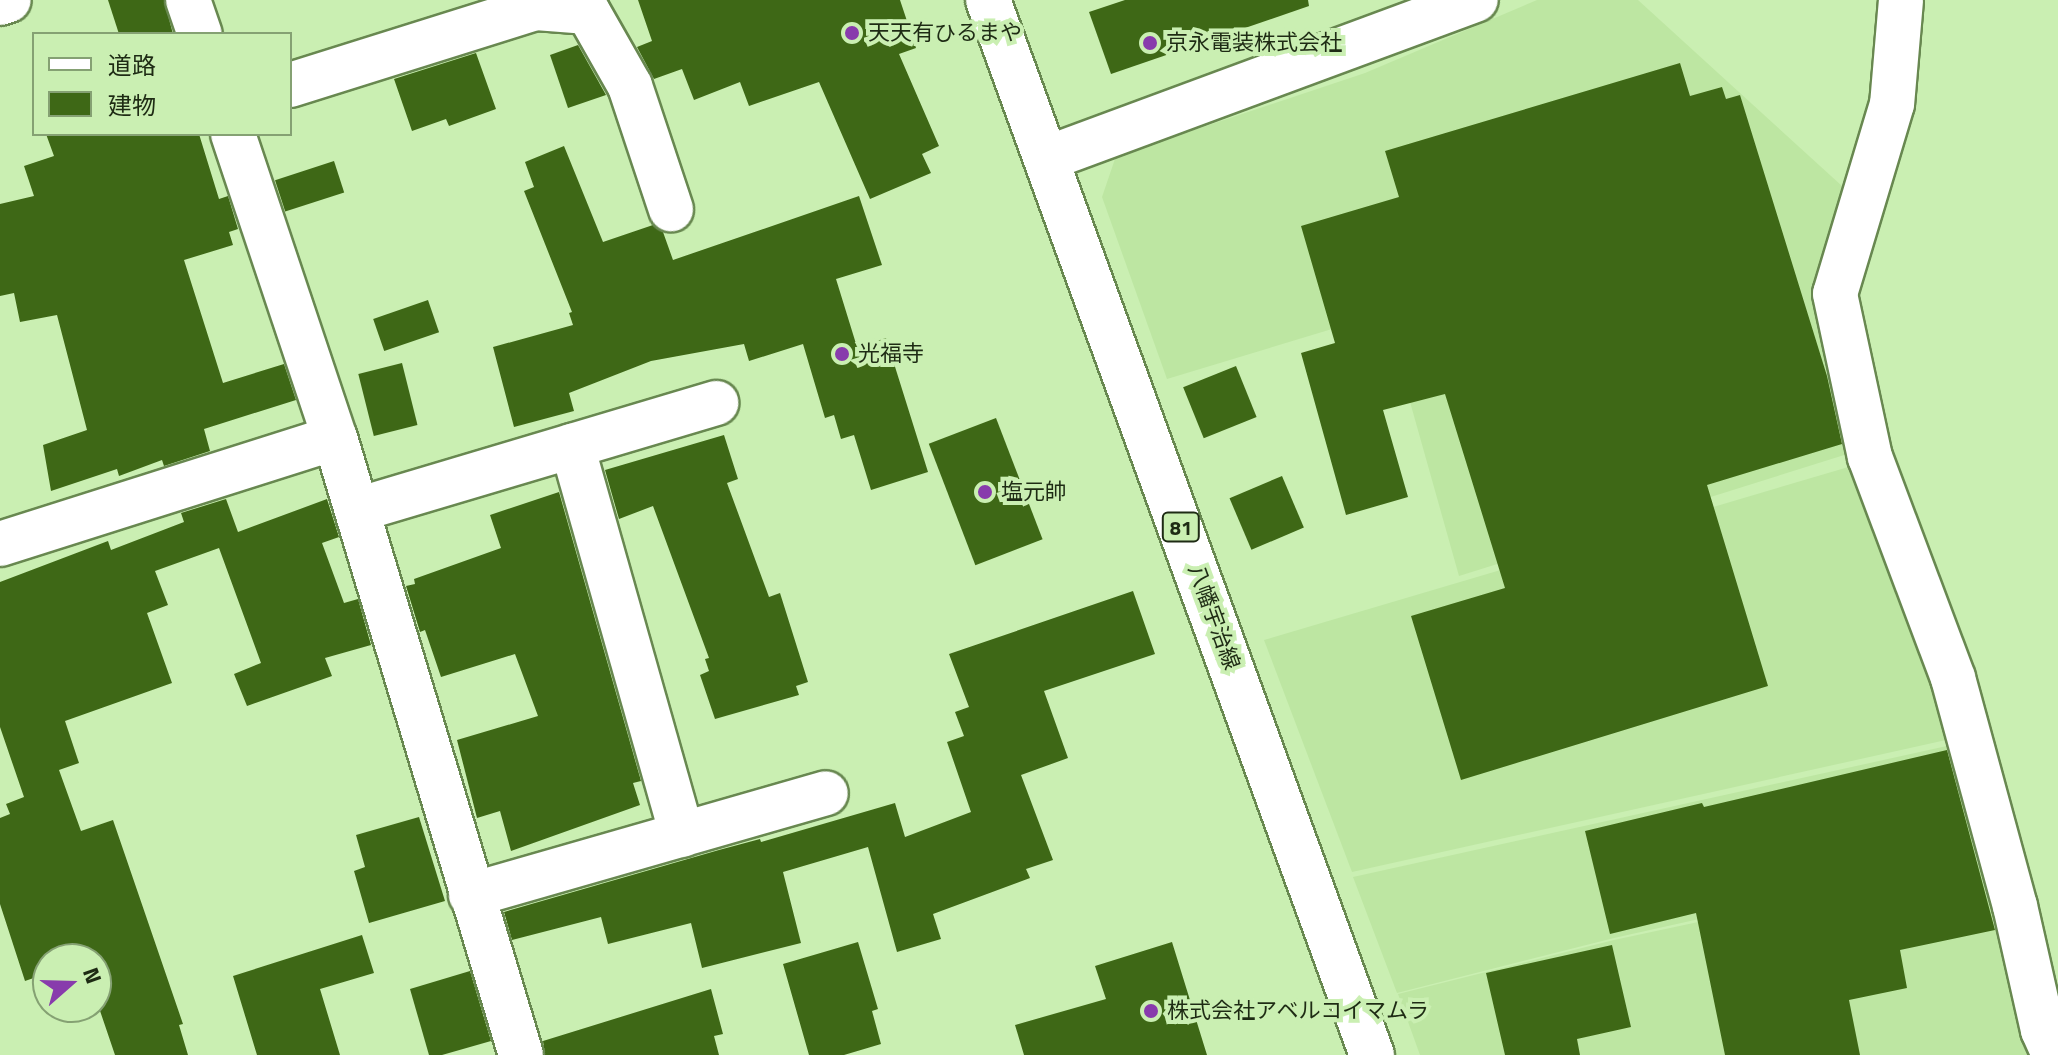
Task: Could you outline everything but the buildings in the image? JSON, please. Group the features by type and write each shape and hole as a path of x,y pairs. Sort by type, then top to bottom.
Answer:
{"street":[{"path":"0,3 9,0"},
{"path":"188,0 199,32"},
{"name":"八幡宇治線","path":"988,0 1372,1055"},
{"path":"1048,158 1476,0"},
{"path":"1901,0 1892,104 1835,294 1870,457 1953,678 2015,906 2043,1030 2054,1055"},
{"path":"292,84 536,8 588,12 630,86 671,209"},
{"path":"234,136 335,438 521,1055"},
{"path":"357,510 716,403"},
{"path":"0,544 335,438"},
{"path":"572,446 682,835"},
{"path":"471,895 826,793"}],"shaded area":[{"path":"1537,0 1638,0 1853,196 1857,451 1459,576 1385,313 1167,379 1102,197 1116,156 1365,73"},
{"path":"1862,463 1964,736 1352,872 1264,640"},
{"path":"1965,742 1992,854 1614,938 1397,993 1353,877"},
{"path":"1994,859 2048,1055 1420,1055 1398,994 1614,940"}],"place":[{"name":"天天有ひるまや","path":"852,33"},
{"name":"京永電装株式会社","path":"1150,43"},
{"name":"光福寺","path":"842,354"},
{"name":"塩元帥","path":"985,492"},
{"name":"株式会社アベルコイマムラ","path":"1151,1011"}]}
